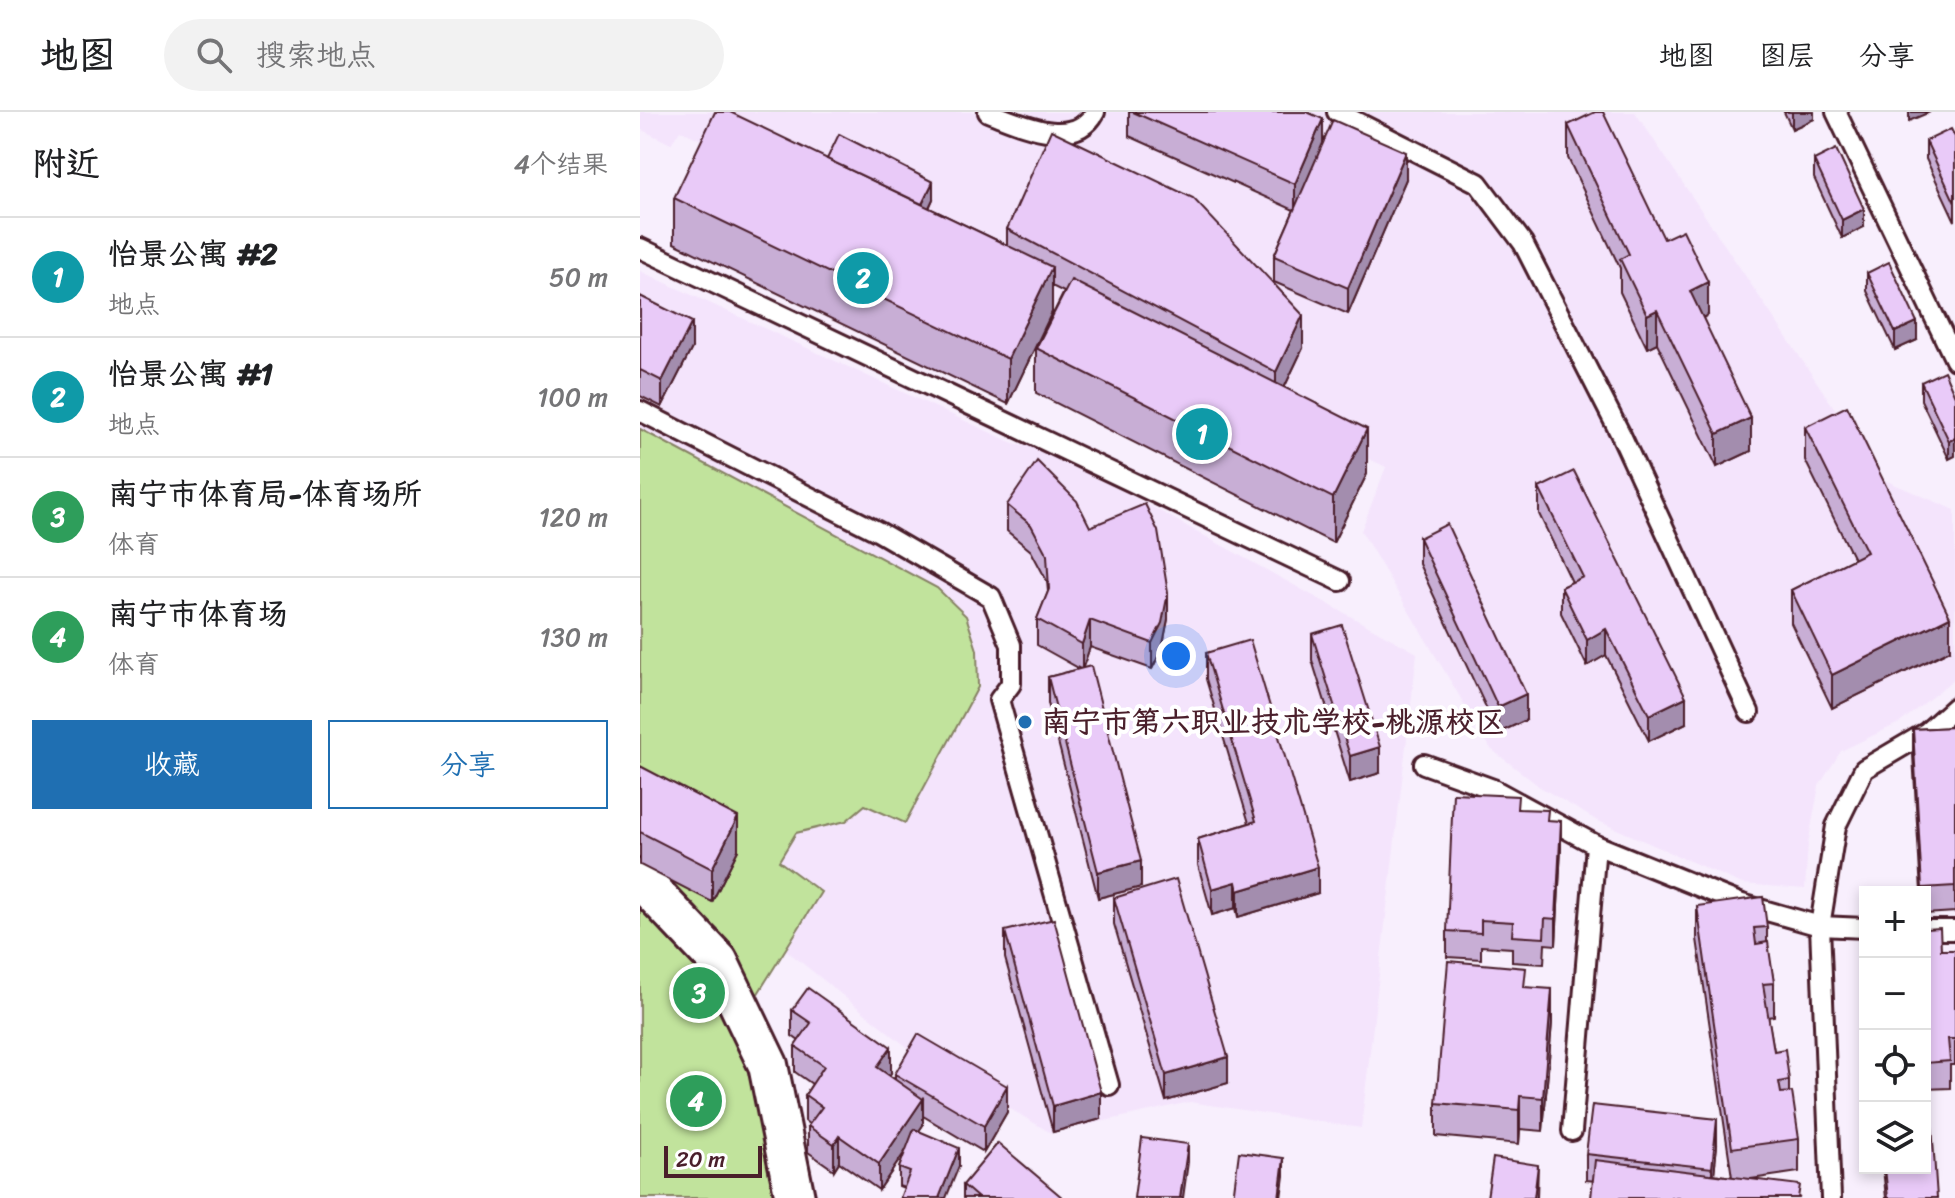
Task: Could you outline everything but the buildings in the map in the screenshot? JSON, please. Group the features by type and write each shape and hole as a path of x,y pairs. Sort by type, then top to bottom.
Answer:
{"street":[{"path":"640,879 718,961 768,1065 795,1198"}],"lane":[{"path":"988,112 1033,129 1064,132 1090,121 1095,112"},
{"path":"1337,112 1478,183 1523,243 1621,435 1749,712"},
{"path":"1836,112 1955,360"},
{"path":"640,248 1340,581"},
{"path":"640,411 879,532 991,597 1011,645 1011,684 999,700 1109,1085"},
{"path":"1831,1198 1820,926 1836,826 1864,769 1927,732 1955,707"},
{"path":"1424,764 1493,789 1596,845 1742,904 1820,926 1859,928"},
{"path":"1572,1131 1596,845"},
{"path":"1931,930 1955,930"}],"shaded area":[{"path":"640,112 1635,112 1882,479 1955,510 1955,678 1901,722 1841,751 1819,786 1808,844 1805,889 1742,884 1596,820 1540,787 1491,749 1361,531 1386,467 680,130 671,144 640,129"},
{"name":"南宁市第六职业技术学校-桃源校区","path":"640,271 1013,443 1049,450 1417,653 1361,1128 1190,1102 1051,1133 912,1051 786,950 821,892 640,790"}],"green space":[{"path":"640,429 937,588 966,616 977,650 978,687 905,823 865,805 846,821 796,833 779,861 821,892 754,1000 812,1198 640,1198"}],"place":[{"name":"怡景公寓 #1","path":"863,278"},
{"name":"怡景公寓 #2","path":"1202,434"},
{"name":"南宁市第六职业技术学校-桃源校区","path":"1025,722"},
{"name":"南宁市体育局-体育场所","path":"699,993"},
{"name":"南宁市体育场","path":"696,1101"}]}
